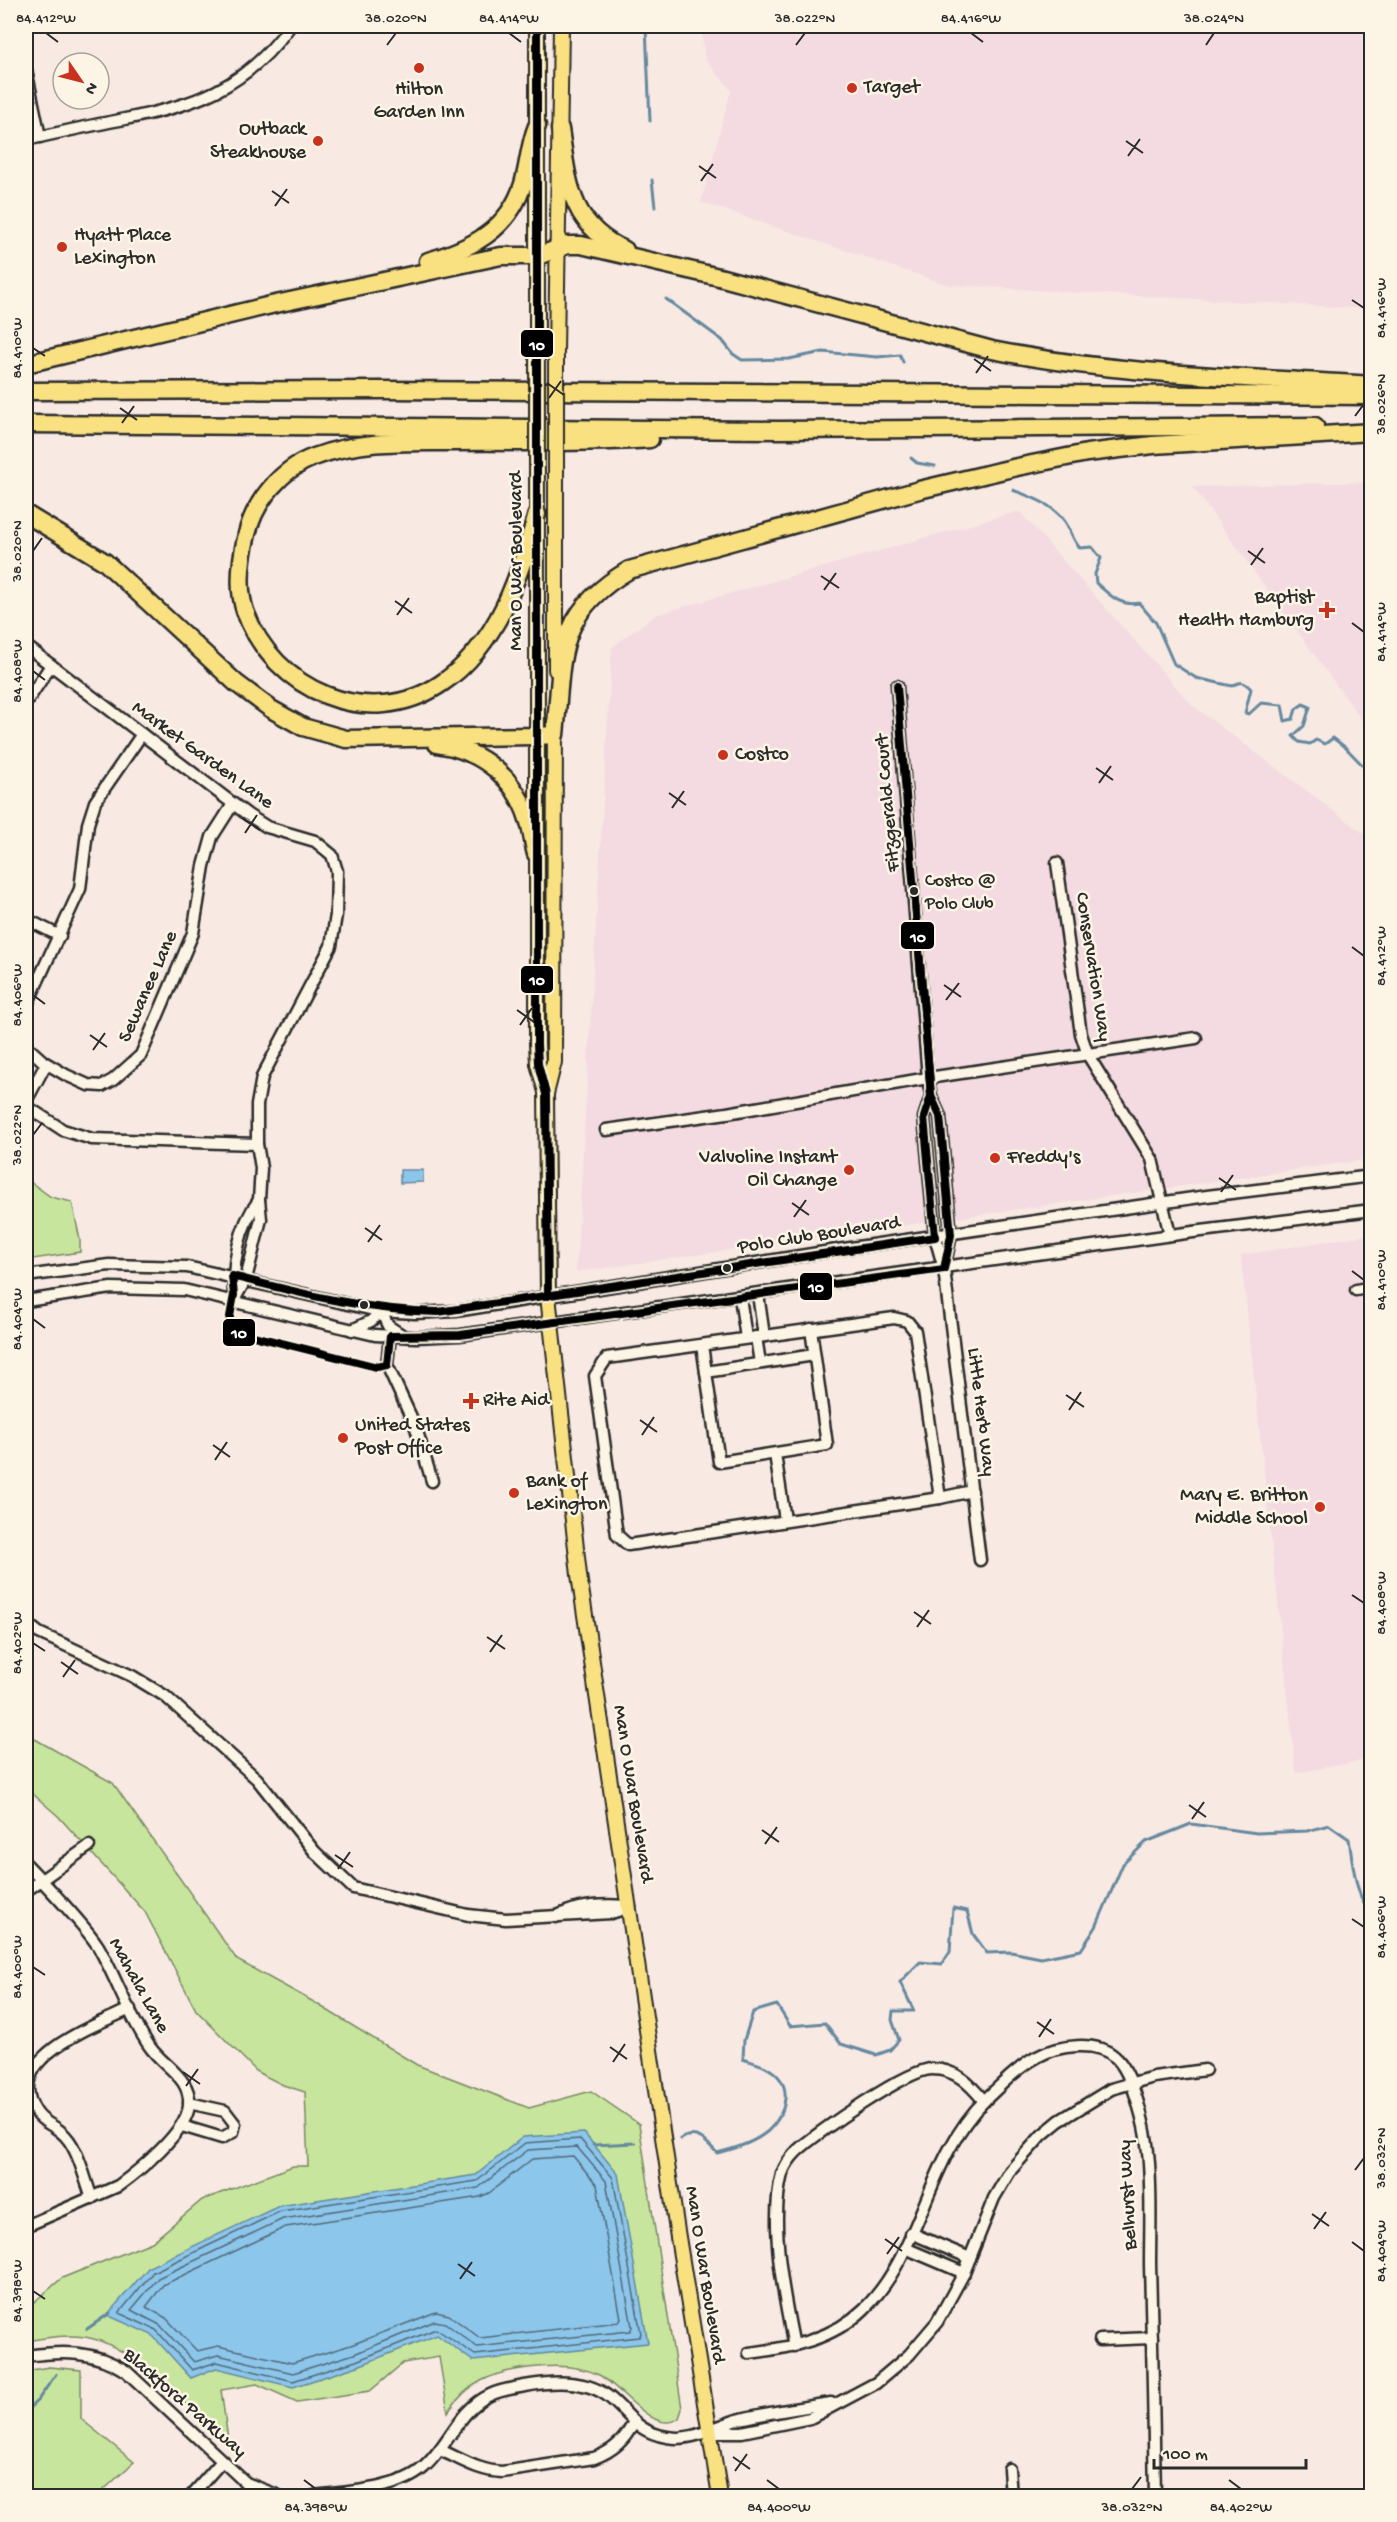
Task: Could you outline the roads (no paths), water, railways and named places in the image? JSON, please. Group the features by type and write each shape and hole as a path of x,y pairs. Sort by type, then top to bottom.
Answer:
{"highway":[{"path":"291,301 453,254 484,238 506,216 523,186 530,144 537,126"},
{"path":"560,129 568,186 582,216 609,242 662,264"},
{"path":"26,364 291,301 501,256 538,256 567,245 581,245 662,264 992,351 1035,359 1148,371 1371,385"},
{"path":"26,391 382,390 1371,396"},
{"path":"26,424 779,430 1287,425 1371,430"},
{"path":"537,514 522,568 509,599 485,638 442,683 416,696 365,703 346,702 311,690 294,678 263,646 244,609 241,556 251,520 268,492 281,478 320,455 361,444 635,440 779,430"},
{"path":"26,513 105,562 228,675 271,709 321,734 346,739 555,735 564,654 573,622 596,591 629,570 920,490 1087,453 1153,445 1371,430"},
{"path":"391,738 463,749 481,757 514,787 522,804 536,854"}],"main road":[{"name":"Man O War Boulevard","path":"537,26 537,1044 538,1064 546,1094 548,1296 581,1586 677,2230 720,2496"},
{"name":"Man O War Boulevard","path":"546,1094 554,1062 556,352 561,26"}],"street":[{"path":"26,140 159,113 218,92 259,62 290,26"},
{"path":"26,70 40,137"},
{"name":"Market Garden Lane","path":"26,646 233,804 267,826 322,845 332,855 337,871 336,915 332,940 262,1077 257,1105 257,1144 261,1168 259,1200 261,1220 246,1279 234,1300"},
{"path":"26,703 51,665"},
{"name":"Fitzgerald Court","path":"897,686 928,1078 931,1096 940,1116 951,1234 944,1269"},
{"path":"26,1007 80,889 88,824 95,802 142,734"},
{"name":"Sewanee Lane","path":"26,1046 46,1064 88,1085 102,1086 113,1080 141,1054 193,933 209,845 233,804"},
{"name":"Conservation Way","path":"1057,863 1081,1035 1088,1055 1152,1160 1164,1202 1170,1235"},
{"path":"26,919 60,936"},
{"path":"606,1130 727,1113 928,1078 1196,1038"},
{"path":"26,1101 46,1064"},
{"name":"Fitzgerald Court","path":"931,1096 924,1117 934,1237 944,1269"},
{"path":"26,1106 63,1130 92,1139 257,1144"},
{"name":"Polo Club Boulevard","path":"26,1276 109,1264 187,1267 381,1311 415,1313 456,1311 1164,1202 1371,1176"},
{"name":"Market Garden Lane","path":"234,1300 232,1276 247,1216 259,1200"},
{"path":"26,1301 111,1288 184,1290 234,1300 352,1330 406,1337 459,1335 944,1269 1170,1235 1371,1210"},
{"name":"Little Herb Way","path":"944,1269 980,1560"},
{"path":"1356,1290 1371,1287"},
{"path":"755,1337 758,1294"},
{"path":"740,1297 755,1337 760,1364"},
{"path":"352,1330 371,1321 381,1311 388,1326 406,1337"},
{"path":"940,1498 915,1331 907,1321 894,1318 607,1358 599,1367 595,1377 617,1535 628,1545 940,1498 972,1491"},
{"path":"702,1345 719,1462 775,1454 827,1445 811,1329"},
{"path":"390,1336 387,1365 416,1428 432,1481"},
{"path":"706,1372 814,1355"},
{"path":"775,1454 785,1520"},
{"path":"26,1623 39,1633 132,1676 165,1696 251,1773 315,1851 353,1888 468,1915 506,1919 611,1913 630,1907"},
{"path":"26,1891 89,1846"},
{"name":"Mahala Lane","path":"26,1864 97,1945 151,2048 188,2089 189,2103"},
{"path":"92,2198 73,2148 62,2132 45,2123 34,2111 29,2081 38,2059 56,2046 130,2009"},
{"name":"Belhurst Way","path":"749,2353 794,2346 834,2332 863,2310 886,2282 905,2248 950,2146 984,2101 1035,2057 1067,2048 1086,2046 1103,2049 1115,2057 1126,2070 1148,2151 1155,2496"},
{"path":"794,2346 783,2292 778,2223 782,2175 787,2163 809,2141 893,2085 915,2074 931,2069 952,2072 967,2082 984,2101"},
{"path":"314,2496 371,2488 406,2479 423,2468 440,2450 469,2409 490,2394 529,2385 566,2383 586,2385 608,2397 633,2423 653,2434 669,2438 710,2432 739,2419 838,2402 876,2383 909,2355 937,2322 964,2273 994,2198 1010,2171 1027,2151 1059,2121 1111,2089 1131,2082 1205,2070"},
{"path":"26,2226 118,2186 131,2177 182,2126 189,2103 225,2111 235,2124 233,2132 222,2138 182,2126"},
{"path":"911,2233 970,2258"},
{"path":"905,2248 964,2273"},
{"path":"1100,2340 1152,2338"},
{"name":"Blackford Parkway","path":"26,2356 60,2352 86,2353 110,2361 126,2371 246,2483 279,2496"},
{"path":"440,2450 487,2472 502,2472 608,2454 617,2446 633,2423"},
{"path":"191,2496 222,2461"},
{"path":"1009,2469 1011,2496"}],"water":[{"path":"400,1170 423,1170 423,1182 400,1183"},
{"path":"584,2133 618,2174 648,2343 473,2361 437,2335 358,2366 293,2387 216,2368 191,2378 152,2335 107,2315 149,2267 279,2206 476,2175 523,2137"}],"waterway":[{"path":"646,26 650,121"},
{"path":"652,180 655,207"},
{"path":"666,299 722,340 733,354 742,360 789,359 823,352 877,357 900,355 903,362"},
{"path":"911,458 917,463 935,466"},
{"path":"1013,490 1040,501 1058,513 1066,522 1080,548 1092,547 1101,558 1095,574 1096,583 1121,602 1139,603 1156,623 1174,664 1196,678 1232,686 1240,683 1246,684 1251,689 1245,713 1249,714 1261,703 1282,705 1285,721 1293,719 1296,709 1303,704 1310,707 1304,726 1293,736 1299,742 1310,744 1316,740 1325,744 1333,738 1372,775"},
{"path":"1372,798 1372,813"},
{"path":"680,2139 686,2136 696,2136 705,2140 717,2153 757,2139 768,2131 780,2116 785,2099 782,2082 766,2067 743,2059 744,2040 753,2012 777,2005 790,2026 825,2023 841,2044 876,2055 890,2050 899,2040 892,2020 893,2011 914,2011 900,1982 920,1962 942,1964 950,1952 953,1908 967,1911 973,1934 987,1953 1011,1952 1041,1958 1081,1950 1096,1927 1123,1864 1146,1842 1191,1824 1257,1833 1307,1831 1329,1825 1349,1839 1358,1890 1372,1913"},
{"path":"593,2145 635,2143"},
{"path":"87,2329 110,2313"},
{"path":"26,2411 38,2400 56,2374"}],"place":[{"name":"Hilton Garden Inn","path":"419,68"},
{"name":"Target","path":"852,88"},
{"name":"Outback Steakhouse","path":"318,141"},
{"name":"Hyatt Place Lexington","path":"62,247"},
{"name":"Baptist Health Hamburg","path":"1327,610"},
{"name":"Costco","path":"723,755"},
{"name":"Costco @ Polo Club","path":"914,891"},
{"name":"Freddy's","path":"995,1158"},
{"name":"Valvoline Instant Oil Change","path":"849,1170"},
{"name":"Rite Aid","path":"471,1401"},
{"name":"United States Post Office","path":"343,1438"},
{"name":"Bank of Lexington","path":"514,1493"},
{"name":"Mary E. Britton Middle School","path":"1320,1507"}]}
